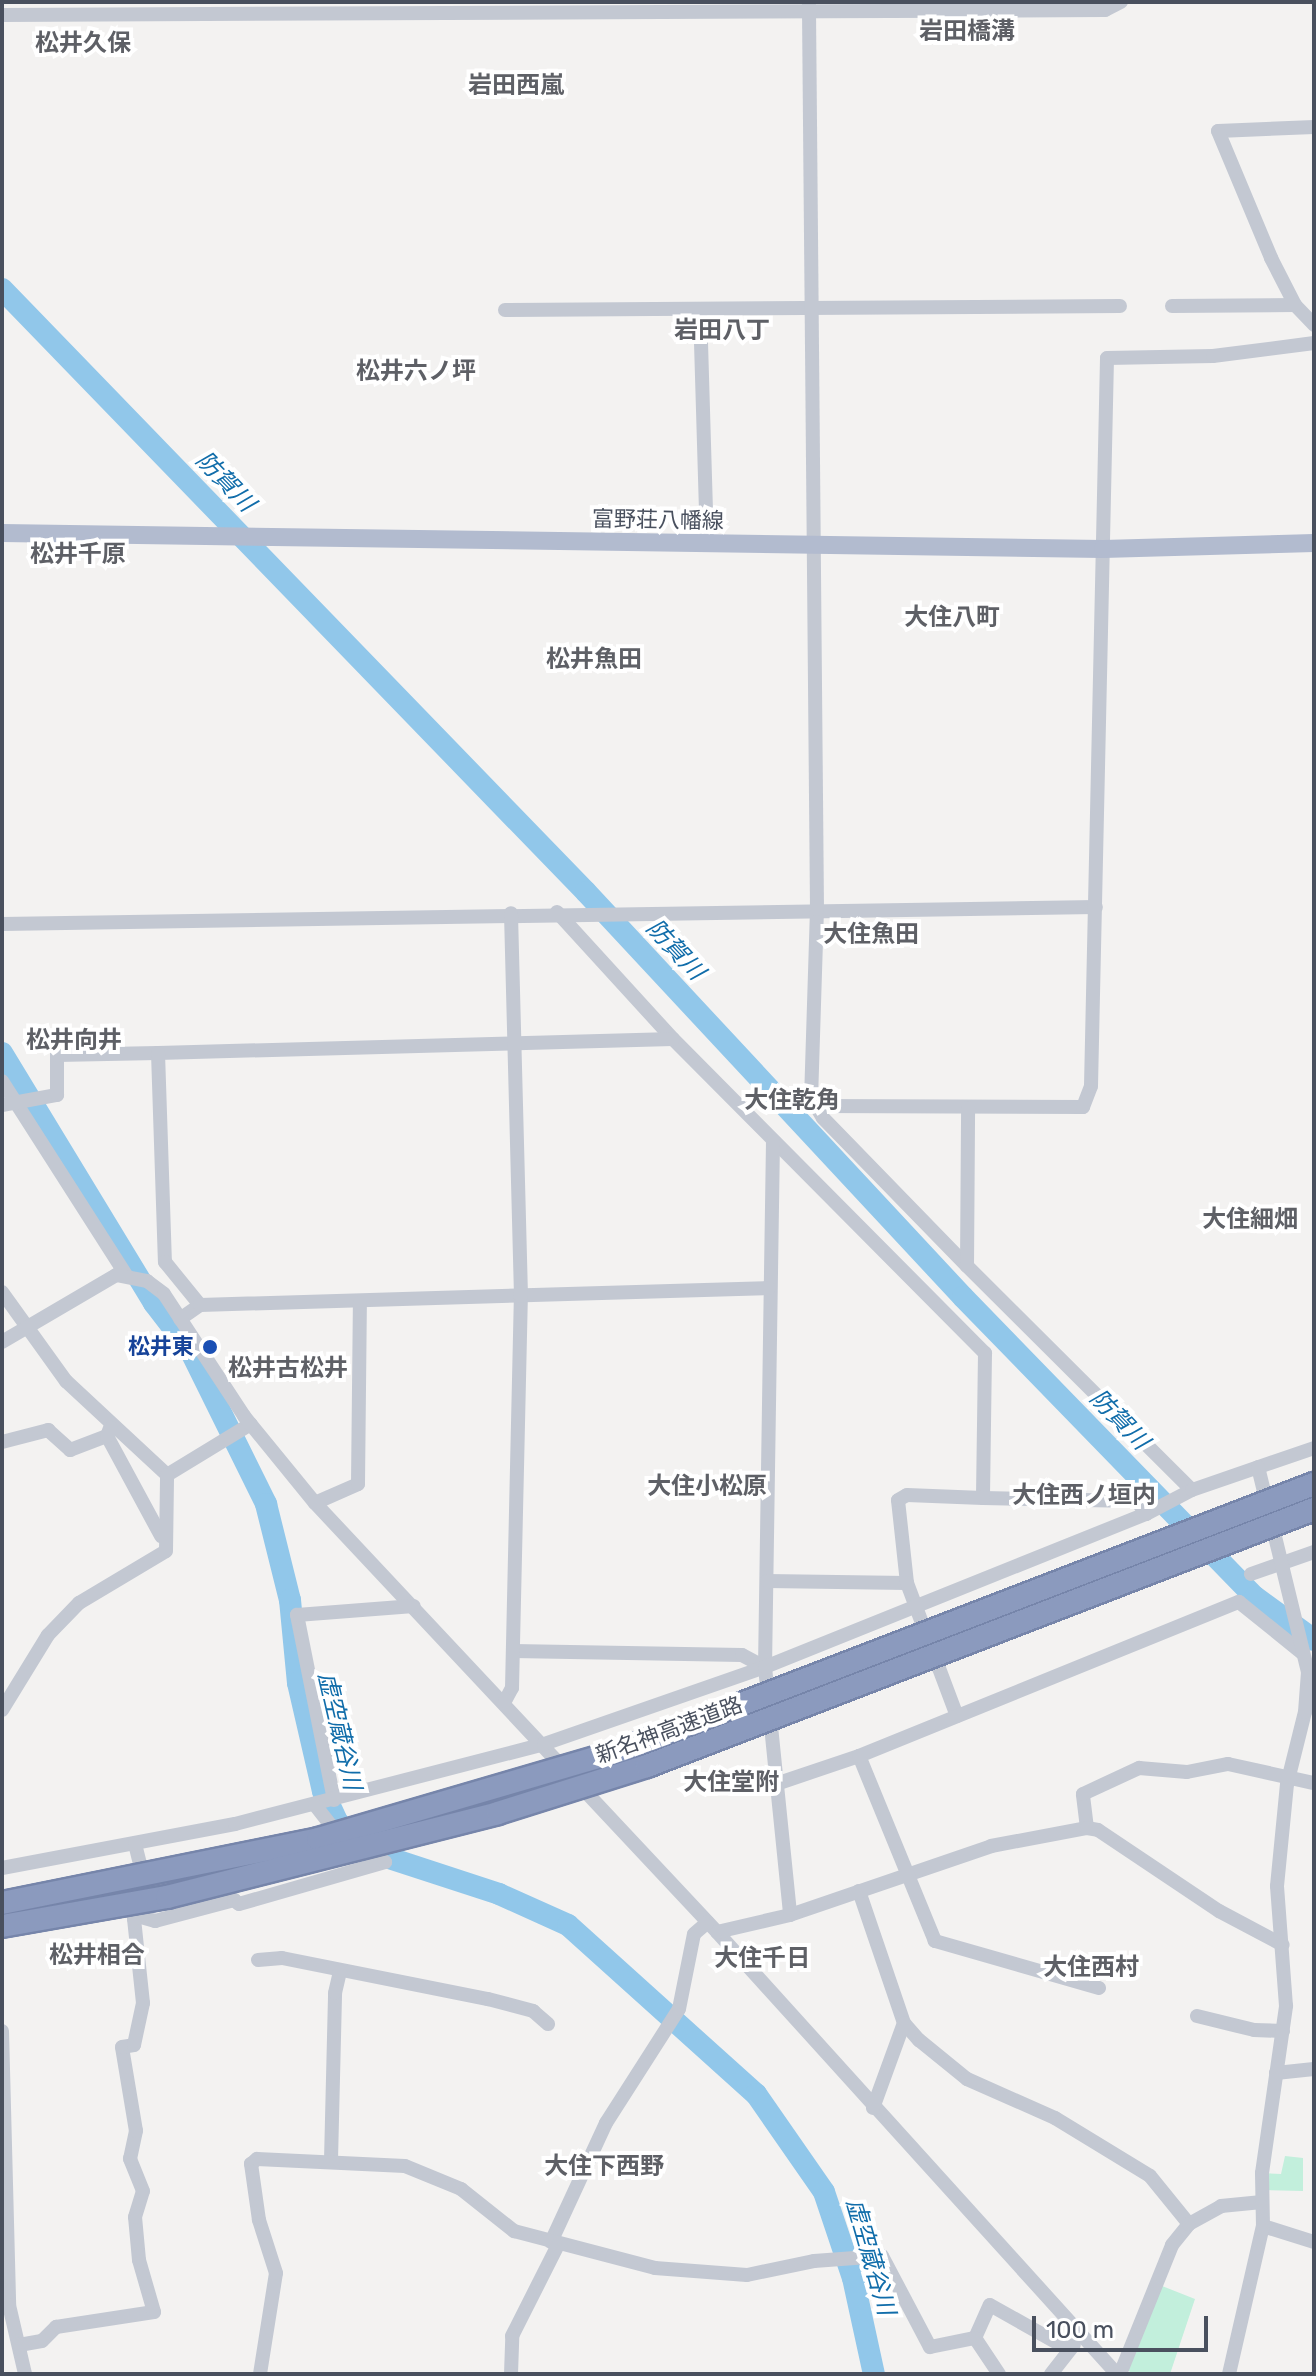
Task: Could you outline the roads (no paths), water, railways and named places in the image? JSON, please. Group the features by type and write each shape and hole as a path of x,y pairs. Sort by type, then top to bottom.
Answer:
{"highway":[{"name":"新名神高速道路","path":"2,1903 318,1839 622,1750 1314,1484"},
{"name":"新名神高速道路","path":"2,1926 167,1897 498,1813 647,1766 1314,1509"}],"main road":[{"name":"富野荘八幡線","path":"2,533 1103,549 1314,543"}],"street":[{"path":"2,15 306,8 1105,10 1121,2"},
{"path":"809,7 809,308 815,546 817,909 811,1103 967,1266 1192,1490"},
{"path":"1314,127 1218,131 1295,305 1314,325"},
{"path":"1172,306 1295,305"},
{"path":"505,310 1120,306"},
{"path":"700,309 707,545"},
{"path":"811,1103 968,1108 1083,1107 1091,1086 1107,358 1213,356 1314,343"},
{"path":"2,924 616,911 1096,907"},
{"path":"557,912 673,1039 885,1257 912,1274 985,1353 983,1498"},
{"path":"505,1701 512,1688 521,1296 511,913"},
{"path":"7,1103 57,1095 57,1055 673,1039"},
{"path":"158,1053 165,1262 200,1305"},
{"path":"2,1081 7,1103 129,1276"},
{"path":"967,1266 968,1108"},
{"path":"773,1141 765,1667 790,1915"},
{"path":"2,1342 97,1283 129,1276 147,1281 164,1294 251,1424 315,1503 505,1701 713,1927 1081,2340 1118,2374 1172,2245 1189,2224 1221,2206 1262,2202"},
{"path":"180,1319 200,1305 360,1303 769,1288"},
{"path":"2,1292 66,1381 109,1430 167,1475"},
{"path":"315,1503 358,1484 360,1303"},
{"path":"167,1475 251,1424"},
{"path":"2,1442 48,1430 70,1450 109,1430"},
{"path":"109,1430 156,1522 166,1551"},
{"path":"2,1868 135,1844 315,1805 544,1744 765,1667 1146,1514 1192,1490 1314,1448"},
{"path":"1229,2374 1263,2226 1262,2202 1283,2031 1283,1945 1277,1886 1289,1778 1305,1712 1308,1672 1258,1467"},
{"path":"166,1551 167,1475"},
{"path":"957,1716 907,1583 898,1500 907,1495 1137,1501 1146,1514"},
{"path":"2,1710 48,1635 79,1603 166,1551"},
{"path":"1251,1574 1314,1552"},
{"path":"767,1581 907,1583"},
{"path":"779,1783 859,1756 1239,1602 1301,1650"},
{"path":"334,1800 297,1615 414,1606"},
{"path":"513,1651 742,1655 765,1667"},
{"path":"859,1756 935,1941 1099,1988"},
{"path":"1087,1828 1083,1794 1139,1768 1187,1772 1228,1764 1314,1783"},
{"path":"134,1915 155,1921 234,1900 239,1904 385,1862 347,1846 315,1805"},
{"path":"511,2374 512,2336 606,2123 679,2009 694,1934 713,1927 790,1915 991,1846 1087,1828 1098,1830 1219,1911 1283,1945"},
{"path":"19,2345 42,2341 56,2327 154,2312 139,2260 135,2217 143,2191 130,2159 136,2131 122,2047 134,2045 143,2003 134,1915 140,1864 135,1844"},
{"path":"204,1873 211,1907"},
{"path":"859,1891 904,2023 967,2079 1055,2118 1150,2176 1189,2224"},
{"path":"258,1960 282,1958 340,1972 488,1999 533,2011 548,2024"},
{"path":"331,2160 335,1993 340,1972"},
{"path":"1197,2016 1254,2030 1283,2031"},
{"path":"873,2108 904,2023"},
{"path":"2,2031 9,2305 25,2374"},
{"path":"1276,2073 1314,2069"},
{"path":"260,2374 276,2273 259,2220 251,2164 257,2159 331,2160 405,2166 461,2189 514,2231 555,2243 708,2275 747,2275 814,2261 882,2256 930,2347 975,2338"},
{"path":"1263,2226 1314,2242"},
{"path":"975,2338 990,2305 1068,2349"},
{"path":"975,2338 999,2374"},
{"path":"1051,2374 1068,2349 1081,2340"}],"waterway":[{"name":"防賀川","path":"2,289 586,892 963,1297 1255,1597 1314,1640"},
{"name":"虚空蔵谷川","path":"2,1053 154,1303 190,1350 266,1504 290,1600 298,1683 323,1791 337,1821 350,1838 383,1856 499,1894 568,1925 756,2094 824,2192 853,2278 874,2374"}],"place":[{"name":"松井東","path":"210,1347"}],"district":[{"name":"岩田橋溝","path":"967,32"},
{"name":"松井久保","path":"83,44"},
{"name":"岩田西嵐","path":"516,86"},
{"name":"岩田八丁","path":"722,331"},
{"name":"松井六ノ坪","path":"416,372"},
{"name":"松井千原","path":"78,555"},
{"name":"大住八町","path":"952,618"},
{"name":"松井魚田","path":"594,660"},
{"name":"大住魚田","path":"871,935"},
{"name":"松井向井","path":"74,1041"},
{"name":"大住乾角","path":"792,1101"},
{"name":"大住細畑","path":"1250,1220"},
{"name":"松井古松井","path":"288,1369"},
{"name":"大住小松原","path":"707,1487"},
{"name":"大住西ノ垣内","path":"1084,1496"},
{"name":"大住堂附","path":"731,1783"},
{"name":"松井相合","path":"97,1956"},
{"name":"大住千日","path":"762,1959"},
{"name":"大住西村","path":"1091,1968"},
{"name":"大住下西野","path":"604,2167"}]}
